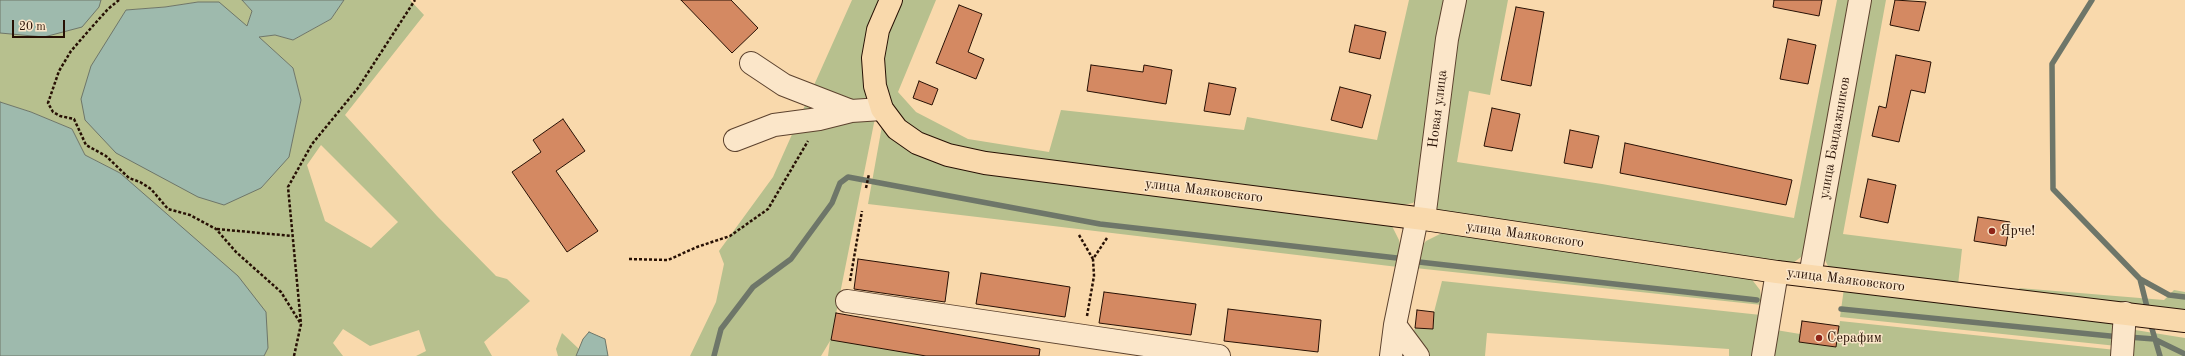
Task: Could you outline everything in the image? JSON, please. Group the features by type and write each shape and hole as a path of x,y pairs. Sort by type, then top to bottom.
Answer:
{"main road":[{"name":"улица Маяковского","path":"891,0 878,30 873,58 875,86 882,109 897,129 917,143 948,155 985,163 1420,219 1777,272 2185,320"}],"street":[{"name":"Новая улица","path":"1391,356 1395,325 1420,219 1447,39 1455,0"},
{"name":"улица Бандажников","path":"1810,276 1860,0"},
{"path":"751,63 784,85 851,111"},
{"path":"735,140 774,125 819,119 851,111 882,109"},
{"path":"1763,356 1777,272"},
{"path":"847,301 1219,356"},
{"path":"2122,356 2125,313"},
{"path":"1395,325 1418,356"}],"path":[{"path":"119,0 108,9 71,51 59,71 48,104 53,112 60,116 74,119 86,145 106,156 129,178 151,188 168,209 190,215 216,229 236,252 281,292 301,324"},
{"path":"294,356 301,324 288,187 312,144 358,88 415,0"},
{"path":"630,259 668,260 697,247 730,236 768,209 797,162 819,119"},
{"path":"866,188 869,174"},
{"path":"847,301 862,211"},
{"path":"216,229 292,236"},
{"path":"1079,235 1093,259 1094,276 1084,336"},
{"path":"1093,259 1107,238"}],"green space":[{"path":"101,0 242,0 252,11 247,26 198,2 165,7 126,10 115,29 261,188 289,156 301,100 293,68 258,37 275,35 293,40 331,19 344,0 410,0 424,15 345,115 437,216 496,276 507,279 530,301 484,342 492,356 416,356 426,351 419,330 370,346 343,329 333,343 343,356 264,356 268,348 120,173 85,155 72,129 31,112 0,102 0,33 99,7","holes":["321,145 398,222 371,248 325,221 307,165"]},
{"path":"852,0 880,0 868,29 862,57 864,86 868,104 875,118 831,339 926,356 828,356 830,341 821,356 690,356 716,302 724,264 719,251 773,177"},
{"path":"901,0 936,0 898,92 916,112 968,139 1049,152 1061,110 1244,130 1247,117 1377,140 1409,0 1449,0 1422,193 1413,203 1393,207 951,147 920,135 904,124 889,105 882,59 888,33"},
{"path":"1460,0 1508,0 1490,95 1469,91 1457,162 1602,184 1794,218 1837,0 1856,0 1807,248 1801,257 1793,263 1441,215 1435,206"},
{"path":"1868,0 1886,0 1843,234 1962,249 1958,285 1830,270 1823,256"},
{"path":"882,126 981,173 1392,226 1399,240 1401,251 1398,267 868,204"},
{"path":"1442,233 1750,277 1760,290 1762,305 1415,268 1417,252 1426,241"},
{"path":"1442,281 1761,315 1754,356 1729,356 1729,349 1487,333 1485,356 1427,356 1412,336 1415,328 1433,329 1434,312"},
{"path":"1844,288 2113,319 2118,328 2117,346 1840,317"},
{"path":"2019,288 2164,300 2174,290 2185,292 2185,312 2022,293"},
{"path":"1840,321 2116,350 2113,356 1771,356 1776,330 1800,334 1799,342 1836,347"},
{"path":"2129,329 2185,338 2185,356 2128,356"},
{"path":"562,333 579,349 576,356 558,356 556,349"}],"shaded area":[{"path":"0,0 101,0 99,7 82,27 44,37 0,33"},
{"path":"242,0 344,0 331,19 293,40 275,35 259,37 293,68 301,100 289,157 261,188 224,205 198,197 116,153 85,120 81,99 91,66 126,10 165,7 198,2 219,2 247,26 252,11"},
{"path":"0,102 31,112 72,129 85,155 120,173 238,276 266,312 268,348 264,356 0,356"},
{"path":"589,332 605,339 608,356 576,356 583,339"}],"building":[{"path":"681,0 731,0 758,28 732,53"},
{"path":"1774,0 1822,0 1819,16 1773,7"},
{"path":"1895,0 1926,2 1919,31 1890,25"},
{"path":"959,5 982,14 968,52 984,59 976,79 936,63"},
{"path":"1516,7 1544,12 1531,86 1501,80"},
{"path":"1355,25 1386,32 1380,59 1349,52"},
{"path":"1788,39 1816,45 1808,84 1780,79"},
{"path":"1896,55 1931,62 1925,93 1911,90 1899,142 1872,136 1879,106 1886,108"},
{"path":"1091,65 1143,72 1144,65 1172,70 1166,104 1087,91"},
{"path":"919,81 938,89 932,105 913,98"},
{"path":"1209,83 1236,88 1230,115 1204,111"},
{"path":"1340,87 1371,95 1362,128 1331,120"},
{"path":"1492,108 1520,114 1512,151 1484,146"},
{"path":"563,119 585,151 556,171 598,231 567,252 512,172 541,152 533,140"},
{"path":"1570,130 1599,136 1592,168 1564,163"},
{"path":"1625,143 1792,180 1786,205 1620,173"},
{"path":"1868,179 1896,185 1888,223 1860,217"},
{"name":"Ярче!","path":"1978,217 2010,222 2006,246 1974,241"},
{"path":"858,259 949,272 945,302 854,289"},
{"path":"981,273 1070,287 1065,317 976,304"},
{"path":"1104,292 1196,304 1191,335 1099,323"},
{"path":"1228,309 1321,320 1318,352 1224,341"},
{"path":"1417,310 1434,312 1433,329 1415,328"},
{"path":"836,313 1040,349 1039,356 926,356 831,340"},
{"name":"Серафим","path":"1802,321 1839,326 1836,347 1799,342"}],"waterway":[{"path":"2092,0 2052,64 2053,189 2140,279 2148,311"},
{"path":"714,356 721,329 753,287 791,259 832,203 840,183 848,177 1100,224 1397,258"},
{"path":"1419,262 1757,300"},
{"path":"2140,279 2169,295 2185,297"},
{"path":"1841,309 2120,337"},
{"path":"2150,322 2160,356"},
{"path":"2128,337 2154,339 2185,354"}],"place":[{"name":"Ярче!","path":"1992,231"},
{"name":"Серафим","path":"1819,338"}]}
